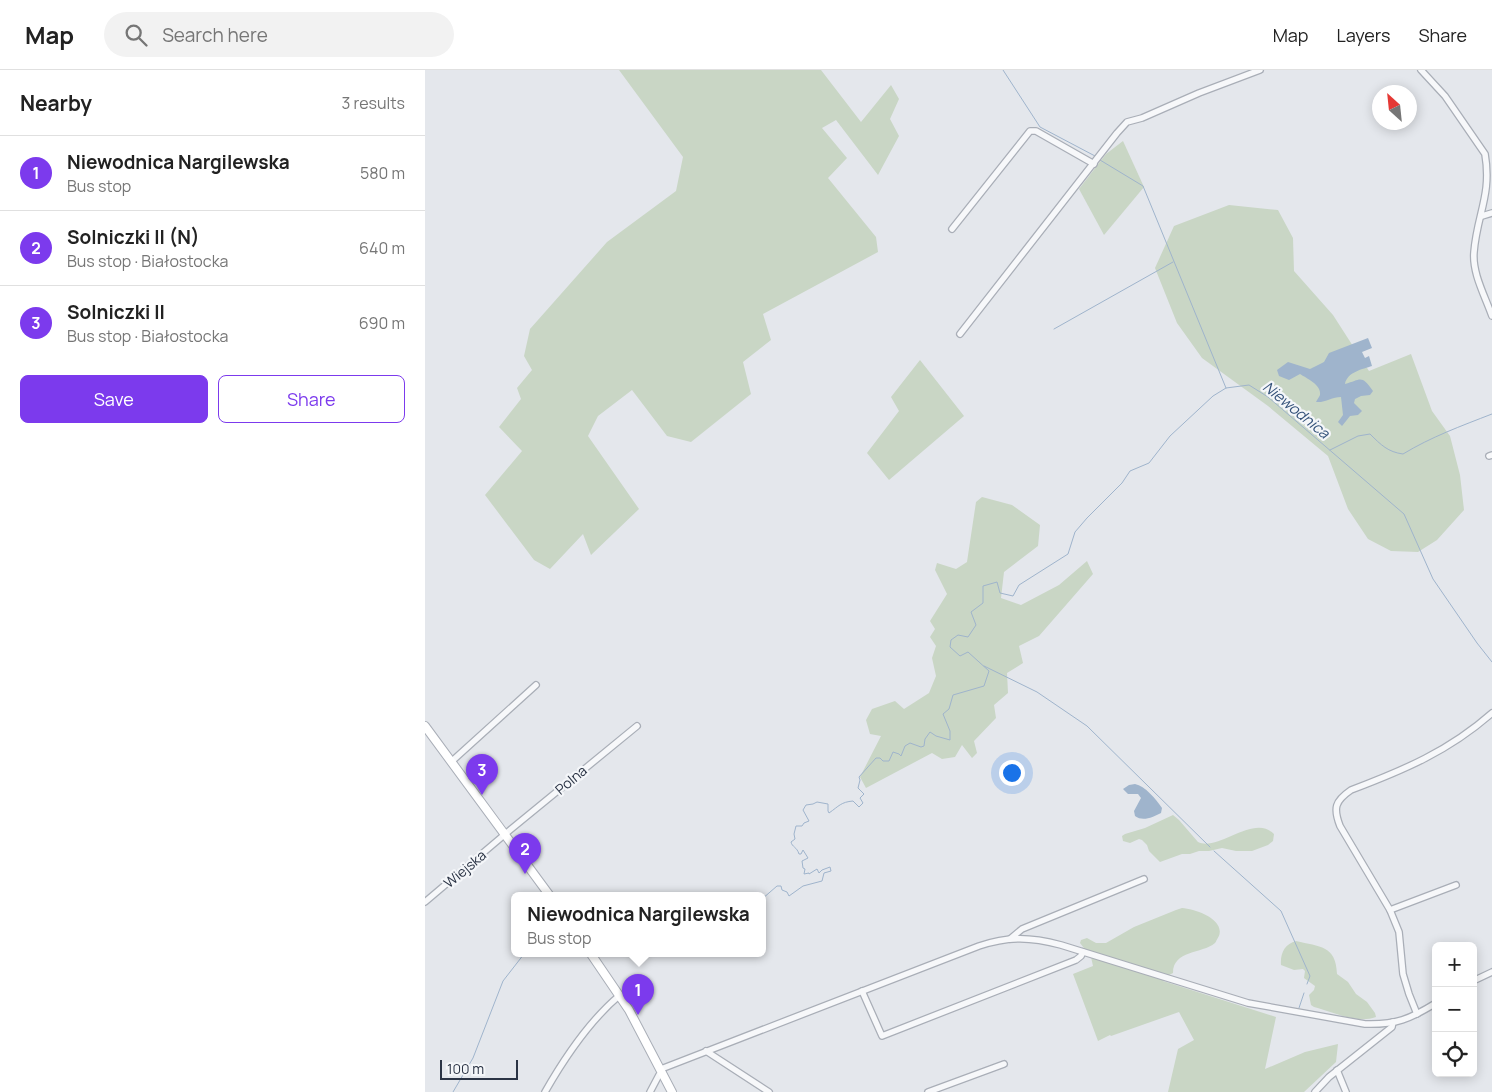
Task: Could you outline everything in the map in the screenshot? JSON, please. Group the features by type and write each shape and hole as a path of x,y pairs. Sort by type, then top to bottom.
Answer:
{"street":[{"path":"960,334 1127,122 1150,115 1199,93 1260,70"},
{"path":"1421,70 1445,96 1485,154 1489,163 1491,185 1476,238 1474,263 1492,316"},
{"path":"953,228 1030,131 1037,131 1094,164"},
{"path":"1482,216 1492,213"},
{"path":"451,762 536,685"},
{"path":"1417,1014 1403,974 1399,932 1390,910 1340,826 1336,816 1336,808 1343,796 1351,790 1411,766 1444,749 1492,713"},
{"path":"425,726 546,892"},
{"name":"Polna","path":"505,835 637,726"},
{"name":"Wiejska","path":"425,902 505,835"},
{"path":"1010,939 1022,929 1145,879"},
{"path":"1390,910 1456,885"},
{"path":"650,1092 662,1071 705,1051 979,946 1010,939 1040,940 1249,1003 1365,1024 1383,1025 1403,1021 1432,1005"},
{"path":"862,991 881,1036 1076,960 1083,952"},
{"path":"593,957 639,1026 672,1092"},
{"path":"1477,979 1492,972"},
{"path":"545,1092 587,1029 620,995"},
{"path":"1315,1092 1329,1076 1391,1027 1393,1022"},
{"path":"705,1051 769,1092"},
{"path":"928,1092 1004,1064"},
{"path":"1337,1070 1346,1092"}],"green space":[{"path":"619,70 821,70 861,122 891,85 899,99 890,119 899,136 878,175 836,120 822,128 847,158 828,178 876,237 878,252 763,314 771,340 743,362 751,394 691,442 667,436 632,390 598,416 588,436 639,509 591,555 583,534 550,569 534,560 485,495 522,451 499,427 521,399 517,388 532,370 524,356 530,329 607,242 676,191 683,157"},
{"path":"1123,141 1144,187 1104,235 1079,189 1106,154"},
{"path":"1229,205 1278,210 1293,238 1294,271 1333,315 1369,371 1411,354 1432,411 1450,436 1460,475 1464,510 1437,540 1418,552 1391,551 1368,539 1348,509 1328,456 1268,406 1202,358 1177,323 1155,268 1174,226"},
{"path":"920,360 964,416 889,480 867,453 899,411 891,397"},
{"path":"982,497 1012,505 1040,525 1038,546 1004,572 1001,598 1021,605 1059,585 1087,561 1093,574 1039,636 1019,646 1023,663 1007,673 1008,693 994,705 996,718 974,741 977,753 972,758 962,745 955,757 942,759 932,753 866,788 860,777 881,736 870,734 866,720 872,709 895,701 904,709 929,693 936,676 932,658 936,646 930,637 935,629 930,621 947,594 935,570 937,563 956,569 967,562 976,502"},
{"path":"1173,815 1198,842 1206,844 1215,842 1246,830 1257,828 1266,829 1274,834 1273,841 1252,851 1236,851 1222,848 1182,854 1160,862 1149,851 1147,845 1142,840 1139,839 1130,843 1123,841 1122,836 1125,834 1145,828"},
{"path":"1182,908 1194,910 1208,916 1218,925 1220,930 1219,936 1215,943 1209,947 1183,956 1178,960 1174,966 1173,973 1163,981 1276,1017 1265,1069 1305,1052 1338,1044 1336,1062 1304,1092 1168,1092 1178,1049 1194,1040 1179,1012 1110,1035 1098,1041 1073,974 1093,966 1091,957 1080,943 1081,940 1087,938 1096,943 1106,943 1134,927"},
{"path":"1296,941 1319,946 1330,952 1334,957 1337,974 1348,982 1356,994 1367,1002 1376,1017 1368,1019 1353,1018 1311,1005 1309,995 1315,986 1304,978 1305,971 1303,969 1294,970 1281,965 1281,957 1284,950 1289,944"}],"water":[{"path":"1368,338 1372,348 1362,352 1365,358 1369,356 1372,366 1352,374 1345,384 1363,380 1373,391 1370,395 1355,399 1354,403 1362,411 1358,415 1350,416 1342,426 1338,422 1343,415 1341,397 1316,402 1320,391 1309,380 1300,374 1289,380 1279,376 1277,370 1288,362 1310,369 1324,362 1329,353"},
{"path":"1135,784 1143,787 1153,797 1162,808 1161,813 1145,819 1135,816 1134,811 1141,798 1138,794 1128,794 1123,789"}],"waterway":[{"path":"1003,70 1040,127 1095,156"},
{"path":"1100,160 1143,186 1226,388"},
{"path":"1054,329 1173,262"},
{"name":"Niewodnica","path":"766,896 777,886 781,886 782,890 787,892 789,896 803,886 822,881 824,873 831,871 830,867 819,873 817,869 809,874 804,874 805,869 803,868 802,861 808,858 803,850 799,854 791,842 795,839 796,826 802,826 809,821 803,810 806,805 817,802 828,804 829,813 846,802 853,801 859,807 863,803 860,798 864,794 858,788 859,777 876,758 889,761 893,752 901,756 905,746 910,743 921,747 924,746 925,739 930,732 950,740 950,731 943,714 949,709 953,695 984,686 989,671 968,652 960,656 950,647 951,640 958,635 968,637 976,625 971,612 983,603 983,586 997,582 1000,593 1013,596 1019,585 1068,554 1075,532 1122,483 1130,471 1149,463 1170,436 1213,396 1226,388 1249,385 1268,397 1404,514 1433,579 1492,662"},
{"path":"1330,450 1358,436 1370,434 1393,452 1403,454 1435,437 1492,414"},
{"path":"984,666 1037,692 1087,726 1210,847"},
{"path":"1214,851 1281,911 1310,976 1307,984"},
{"name":"Niewodnica","path":"453,1092 473,1058 503,981 522,957"},
{"path":"1299,1008 1304,993"}],"place":[{"name":"Solniczki II","path":"482,795"},
{"name":"Solniczki II (N)","path":"525,874"},
{"name":"Niewodnica Nargilewska","path":"638,1015"}]}
